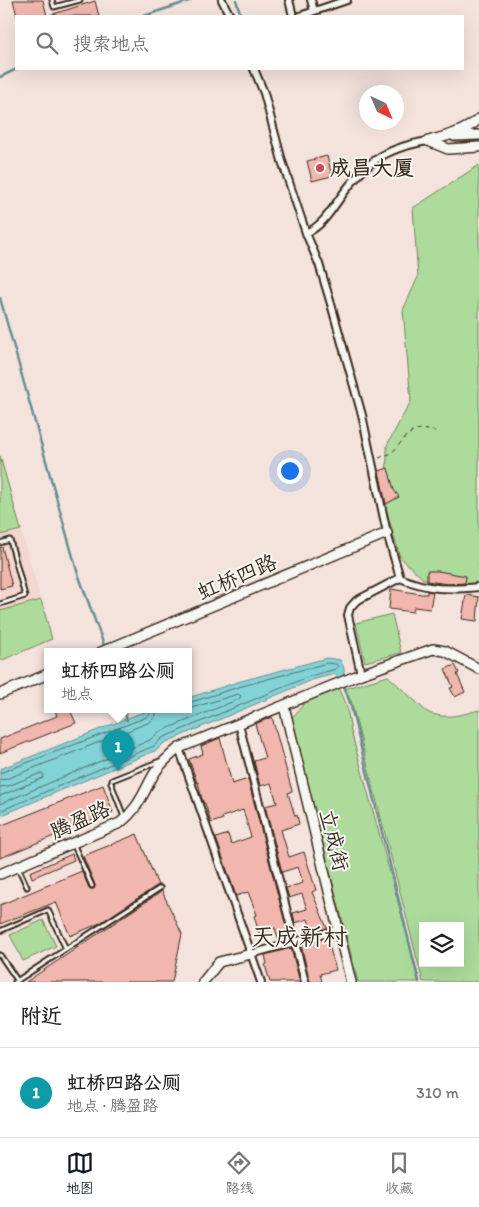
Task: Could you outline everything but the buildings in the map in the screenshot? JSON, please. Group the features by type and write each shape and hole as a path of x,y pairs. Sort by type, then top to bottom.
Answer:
{"street":[{"path":"222,0 230,15"},
{"path":"288,0 293,15"},
{"path":"310,0 314,11"},
{"path":"303,15 332,3 348,0"},
{"path":"254,70 264,93 282,161 306,233 319,264 331,304 362,416 387,533 400,578 418,586 442,589 479,587"},
{"path":"306,233 323,223 358,175 370,163 397,148 447,136 463,130 479,119"},
{"path":"447,136 479,135"},
{"path":"428,141 448,149 479,147"},
{"name":"虹桥四路","path":"111,648 387,533"},
{"path":"361,674 348,615 350,608 356,601 400,578"},
{"name":"腾盈路","path":"0,874 120,823 138,805 154,773 165,759 179,748 361,674 433,649 446,651 479,670"},
{"path":"0,694 44,676"},
{"name":"立成街","path":"284,706 351,982"},
{"path":"239,724 305,982"},
{"path":"179,748 261,982"},
{"path":"203,982 220,962 338,930"}],"lane":[{"path":"52,0 54,8 80,0"},
{"path":"0,543 10,540 25,596 0,604"},
{"path":"125,819 112,781 165,759"},
{"path":"72,843 92,886"},
{"path":"18,866 27,887"},
{"path":"0,955 16,981 160,888"},
{"path":"0,931 48,910 66,949"}],"path":[{"path":"371,461 392,453 407,435 414,431 421,429 435,431"}],"shaded area":[{"path":"0,456 52,639 0,661"}],"green space":[{"path":"479,165 479,583 469,585 423,579 400,557 386,509 387,445 411,401 403,310 418,277 413,208"},
{"path":"0,456 21,530 0,535"},
{"path":"41,600 52,639 0,661 0,611"},
{"path":"392,614 401,653 365,662 356,623"},
{"path":"388,676 427,712 446,716 479,710 479,982 423,982 419,967 464,967 464,922 419,922 419,966 351,701 344,689"},
{"path":"338,687 347,708 351,731 420,982 358,982 291,719 307,700"},
{"path":"43,920 56,946 23,961 10,935"}],"water":[{"path":"327,658 340,660 344,669 342,678 339,680 335,674 312,680 164,743 157,750 0,816 0,769 138,714 192,713 192,697 241,681"}],"waterway":[{"path":"147,15 192,0"},
{"path":"236,0 241,15"},
{"path":"0,77 15,70"},
{"path":"0,298 77,571 105,648"},
{"path":"343,683 350,703 419,982"},
{"path":"125,713 127,720"}],"place":[{"name":"成昌大厦","path":"320,168"},
{"name":"虹桥四路公厕","path":"118,771"}],"district":[{"name":"天成新村","path":"299,937"}]}
